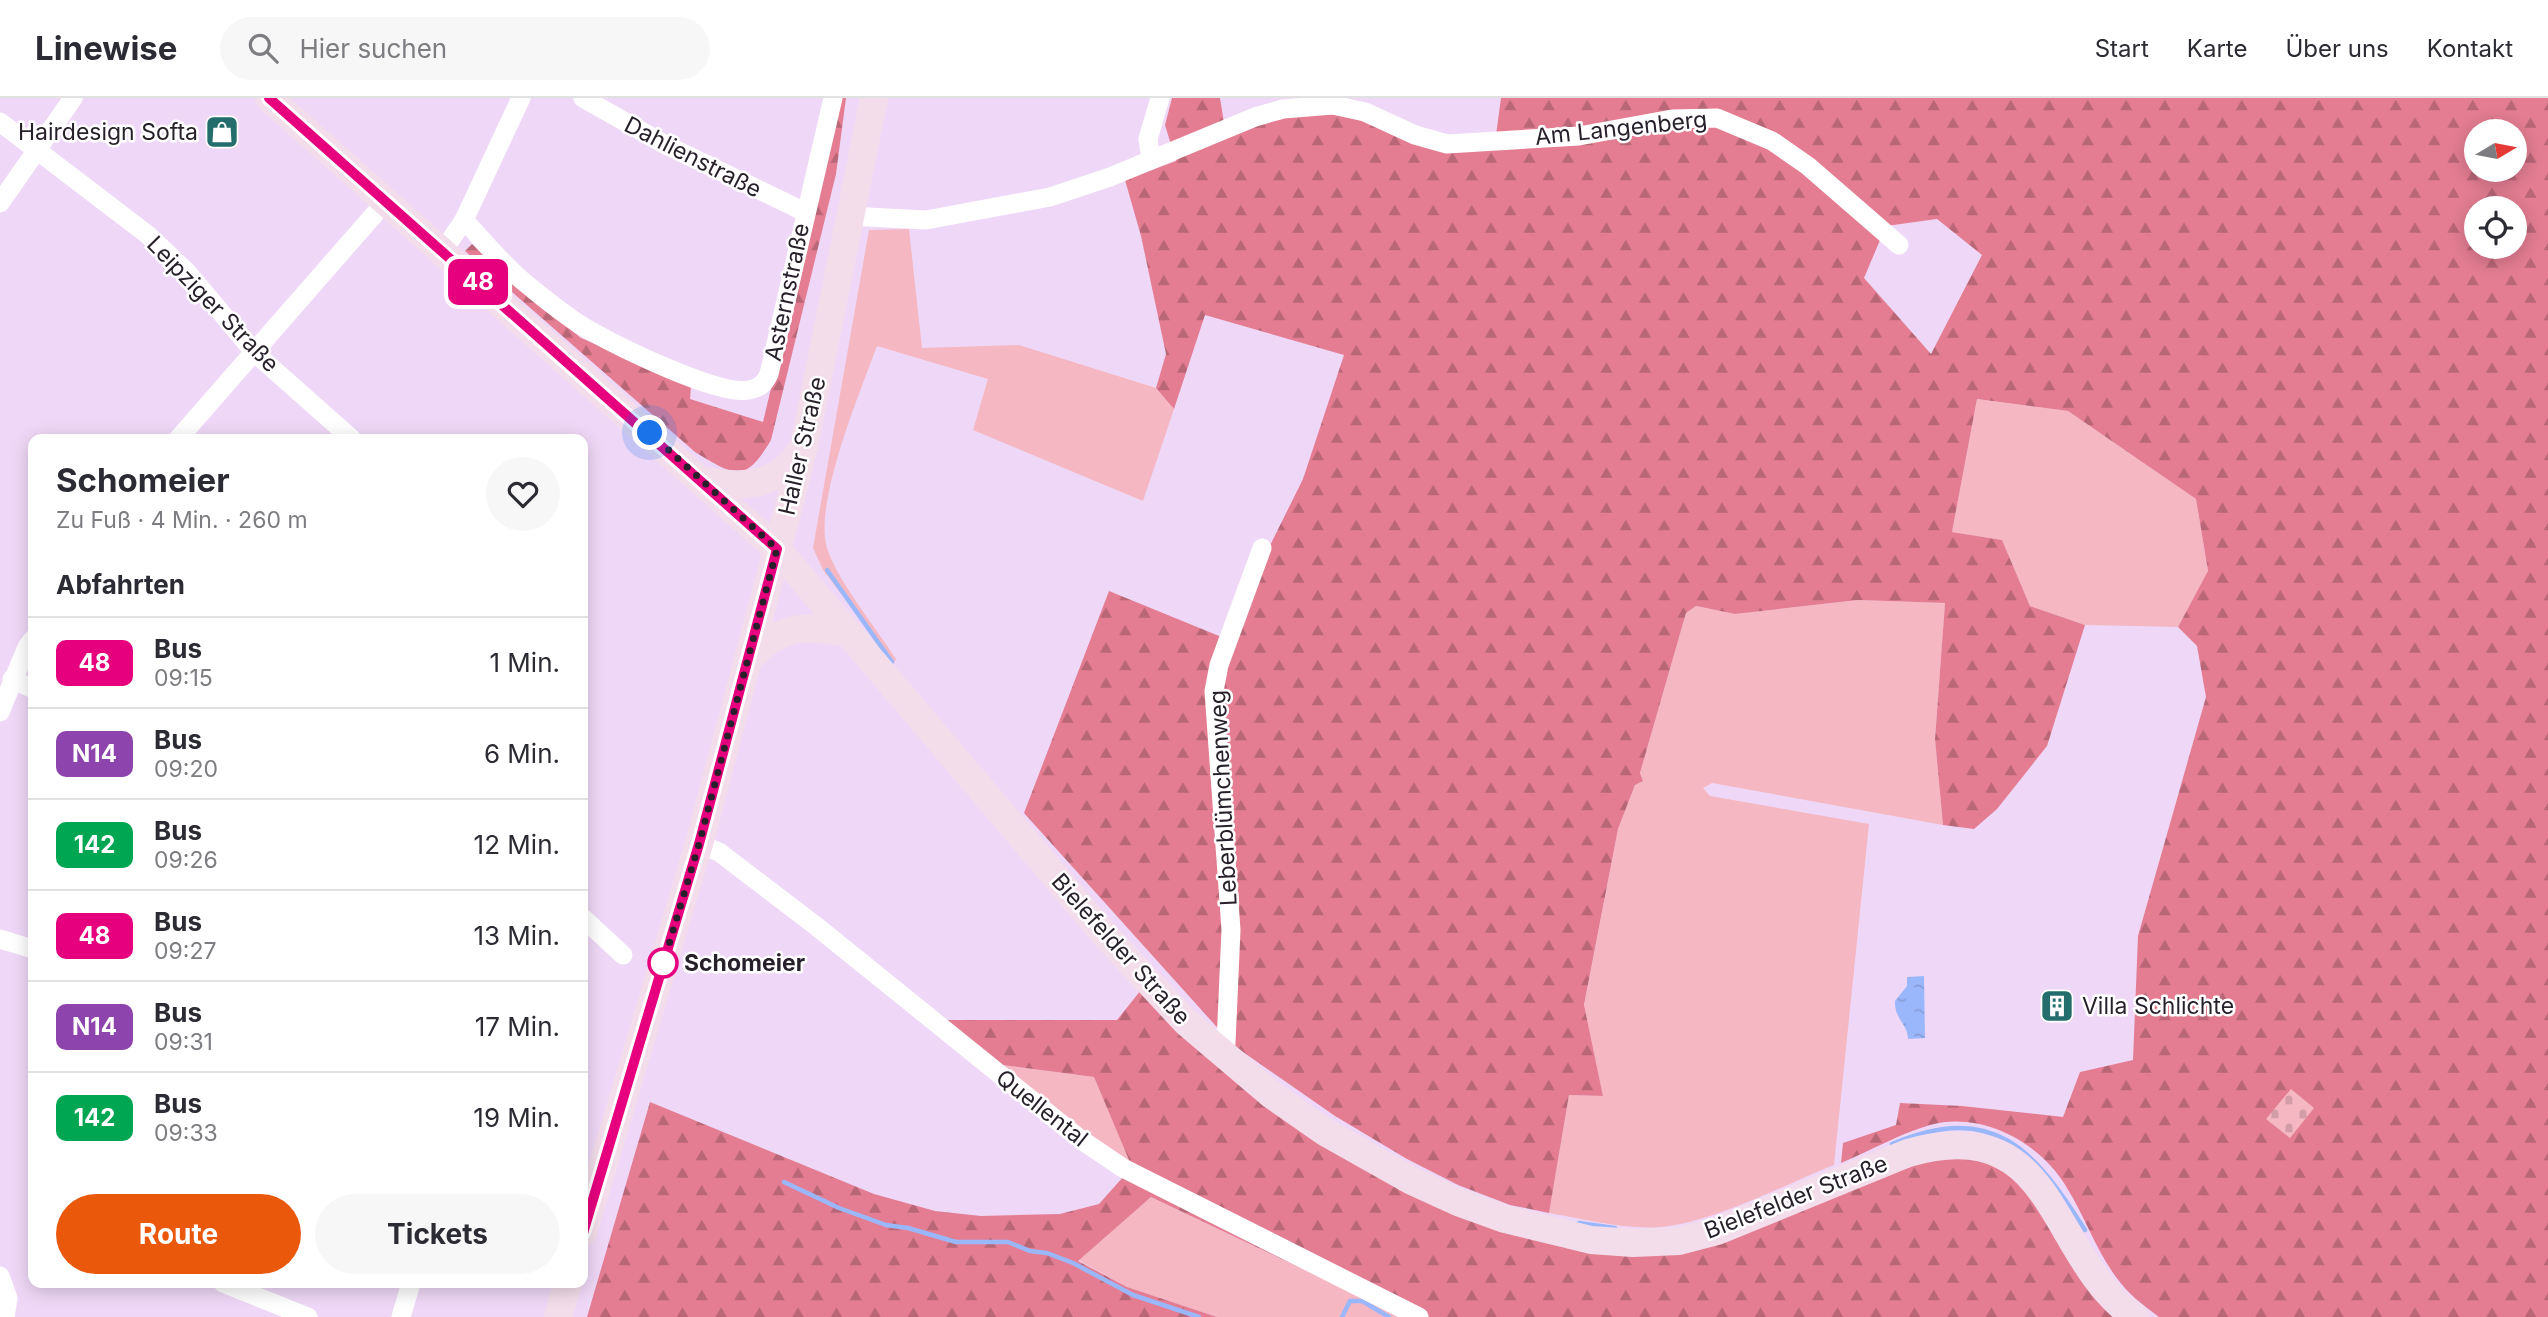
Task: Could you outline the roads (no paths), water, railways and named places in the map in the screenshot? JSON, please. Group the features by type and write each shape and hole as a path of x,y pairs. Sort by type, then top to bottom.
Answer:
{"main road":[{"name":"Bielefelder Straße","path":"269,98 704,481 777,549 1106,936 1186,1023 1272,1095 1325,1132 1412,1181 1458,1202 1506,1219 1591,1240 1633,1243 1679,1241 1749,1220 1908,1153 1936,1145 1964,1144 1988,1148 2013,1162 2034,1180 2097,1278 2115,1300 2135,1317"},
{"name":"Haller Straße","path":"588,1216 699,844 750,658 804,446 848,216 874,98"},
{"path":"704,481 733,486 765,482 794,461 804,446"},
{"path":"750,658 765,642 792,630 815,627 846,632"},
{"path":"558,1317 567,1288"}],"street":[{"path":"0,203 73,98"},
{"path":"443,251 464,220 521,98"},
{"name":"Dahlienstraße","path":"583,98 676,150 805,212"},
{"name":"Asternstraße","path":"464,220 521,280 587,329 648,360 694,378 747,391 764,383 769,374 833,98"},
{"path":"1151,159 1148,139 1160,98"},
{"name":"Am Langenberg","path":"848,216 926,220 954,217 1081,188 1255,117 1310,105 1334,104 1358,110 1415,135 1447,144 1579,136 1672,119 1717,118 1772,141 1790,153 1899,245"},
{"name":"Leipziger Straße","path":"0,122 148,235 188,274 254,352 346,434"},
{"path":"182,434 386,201"},
{"name":"Leberblümchenweg","path":"1221,1054 1226,1043 1231,930 1213,691 1219,665 1262,548"},
{"path":"0,712 12,679 28,649"},
{"path":"12,679 28,687"},
{"name":"Quellental","path":"699,844 719,852 795,909 1080,1139 1124,1168 1419,1317"},
{"path":"588,923 623,955"},
{"path":"0,939 28,947"},
{"path":"0,1276 8,1298 5,1317"},
{"path":"236,1288 308,1317"},
{"path":"401,1317 410,1288"}],"water":[{"path":"1924,976 1925,1038 1908,1039 1895,1001 1907,986 1907,977"}],"waterway":[{"path":"827,570 892,662"},
{"path":"1892,1144 1927,1132 1958,1128 1984,1131 2007,1140 2048,1176 2085,1230"},
{"path":"784,1182 839,1208 886,1225 908,1228 956,1242 1008,1242 1030,1251 1047,1253 1073,1263 1133,1295 1199,1317"},
{"path":"1579,1223 1615,1228"},
{"path":"1342,1317 1350,1301 1362,1301 1389,1317"}],"place":[{"name":"Hairdesign Softa","path":"222,132"},
{"name":"Schomeier","path":"663,963"},
{"name":"Villa Schlichte","path":"2057,1006"}]}
